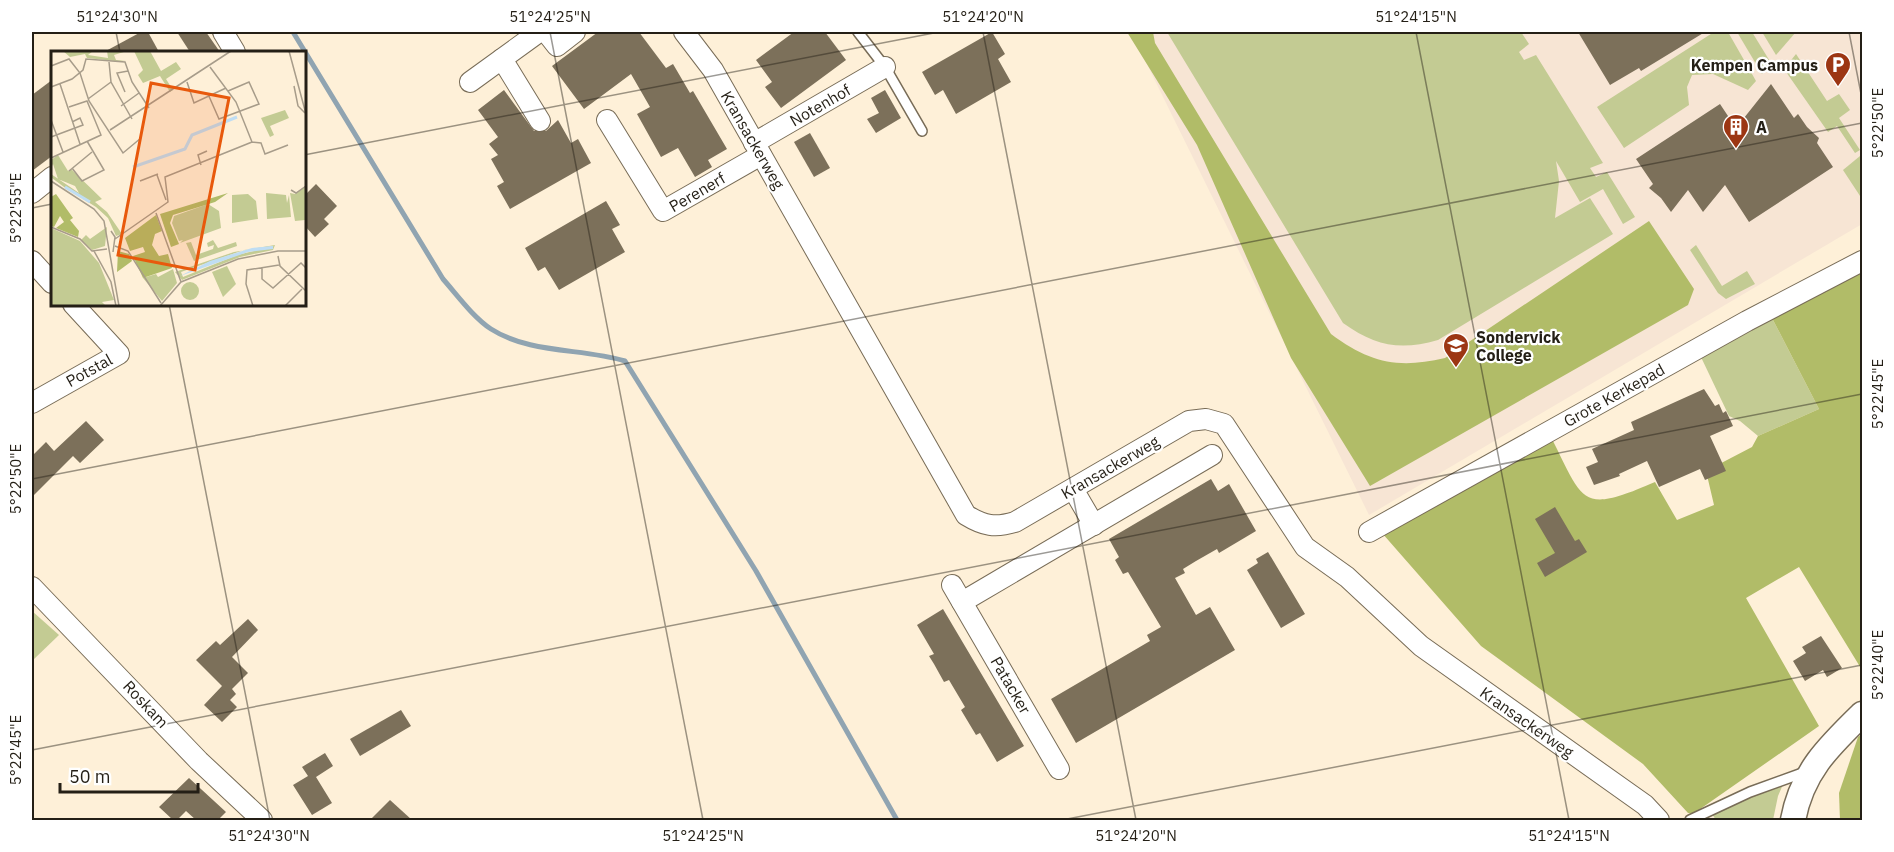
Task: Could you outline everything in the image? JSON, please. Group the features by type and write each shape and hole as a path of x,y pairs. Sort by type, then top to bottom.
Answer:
{"street":[{"path":"224,32 234,51"},
{"path":"470,82 539,32"},
{"path":"546,32 556,46 575,32"},
{"name":"Kransackerweg","path":"684,32 712,70 966,515 981,524 999,527 1015,522 1189,421 1206,419 1224,424 1305,547 1347,577 1420,646 1645,805 1659,820"},
{"path":"502,59 540,121"},
{"name":"Notenhof","path":"758,149 885,67"},
{"name":"Perenerf","path":"607,120 663,211 758,149"},
{"path":"32,194 51,178"},
{"path":"32,261 51,282"},
{"name":"Grote Kerkepad","path":"1368,532 1737,326 1863,261"},
{"name":"Potstal","path":"32,403 119,354 75,306"},
{"path":"962,602 1212,455"},
{"path":"1073,489 1094,525"},
{"name":"Patacker","path":"952,585 1059,769"},
{"name":"Roskam","path":"32,587 199,761 262,820"},
{"path":"1793,820 1797,799 1810,771 1863,714"},
{"path":"1809,820 1810,771"}],"lane":[{"path":"858,32 885,67 922,131"},
{"path":"1690,820 1750,792 1810,771"}],"shaded area":[{"name":"Sondervick College","path":"1131,32 1862,32 1862,224 1369,515"}],"green space":[{"path":"1127,32 1153,32 1155,43 1331,334 1359,352 1399,363 1445,358 1649,221 1694,289 1688,305 1370,486 1291,358 1197,145"},
{"path":"1167,32 1521,32 1529,44 1519,52 1524,60 1536,55 1603,163 1590,168 1596,177 1607,172 1635,217 1623,224 1603,189 1580,202 1556,161 1559,181 1555,218 1590,198 1613,234 1438,340 1400,346 1366,337 1343,323"},
{"path":"1714,32 1728,32 1756,81 1748,90 1713,74 1692,75 1687,87 1689,105 1624,148 1597,107"},
{"path":"1737,32 1752,32 1771,63 1762,74"},
{"path":"1762,32 1796,32 1776,55"},
{"path":"1796,54 1827,101 1839,94 1850,110 1839,118 1860,150 1855,153 1837,126 1828,132 1784,69"},
{"path":"1860,156 1862,161 1862,199 1843,170"},
{"path":"1696,245 1722,286 1747,271 1755,284 1726,299 1718,293 1690,250"},
{"path":"1862,272 1862,670 1799,567 1746,598 1819,726 1693,814 1688,813 1643,764 1481,646 1382,533 1550,435 1570,475 1578,488 1587,496 1597,499 1611,498 1655,482 1677,520 1714,505 1706,471 1752,447 1758,436 1819,409 1772,318"},
{"path":"1772,318 1819,409 1758,436 1740,421 1729,416 1700,355"},
{"path":"32,611 59,635 32,661"},
{"path":"1862,734 1862,820 1840,820 1839,793 1858,737"},
{"path":"1788,773 1778,796 1773,820 1716,820 1712,814"}],"building":[{"path":"141,32 148,32 158,51 106,51"},
{"path":"177,32 206,32 219,51 189,51"},
{"path":"598,32 639,32 666,68 673,64 690,93 693,91 727,149 708,160 712,167 695,177 678,148 661,157 637,114 650,107 631,74 584,109 552,66"},
{"path":"794,32 825,32 846,60 781,108 765,87 772,82 756,60"},
{"path":"992,32 1005,54 998,59 1011,82 956,114 943,90 935,95 922,72"},
{"path":"1578,32 1705,32 1641,71 1639,68 1610,85"},
{"path":"51,81 51,157 32,171 32,95"},
{"name":"A","path":"1771,84 1794,118 1798,114 1819,138 1817,143 1833,167 1749,222 1725,185 1703,212 1688,190 1671,212 1661,198 1649,188 1653,184 1636,159 1720,104 1736,128"},
{"path":"504,90 534,131 546,131 558,120 571,143 578,139 591,163 510,209 497,186 504,182 491,159 498,155 489,144 498,137 478,110"},
{"path":"885,90 901,118 876,133 867,119 879,113 871,98"},
{"path":"810,133 830,168 814,177 794,142"},
{"path":"316,184 337,206 324,219 329,224 315,237 306,227 306,194"},
{"path":"606,201 620,225 612,229 625,252 559,290 545,267 538,271 525,248"},
{"path":"1704,389 1715,406 1719,404 1723,413 1726,411 1733,426 1710,436 1726,471 1705,480 1700,469 1659,487 1647,461 1619,474 1620,476 1594,485 1586,467 1598,462 1592,449 1634,430 1631,422"},
{"path":"86,421 104,440 80,463 73,456 32,497 32,456 46,442 54,451"},
{"path":"1211,479 1218,491 1229,484 1256,531 1219,553 1217,549 1196,561 1183,569 1185,573 1175,578 1196,615 1210,607 1235,650 1076,743 1051,699 1150,641 1147,635 1161,627 1128,572 1123,574 1115,560 1119,557 1109,539"},
{"path":"1555,507 1575,541 1579,539 1587,552 1545,577 1537,563 1555,553 1535,519"},
{"path":"1268,552 1305,614 1281,628 1247,570 1258,563 1256,559"},
{"path":"943,609 1024,746 997,762 980,733 976,735 961,710 965,707 949,680 944,682 929,656 934,654 917,625"},
{"path":"248,619 258,630 232,657 248,673 232,689 236,694 230,700 237,707 222,722 204,705 222,686 196,660 216,641 220,645"},
{"path":"1821,636 1842,668 1827,677 1823,670 1805,681 1793,661 1806,653 1802,647"},
{"path":"401,710 411,726 360,756 350,739"},
{"path":"325,753 333,766 316,777 332,803 312,815 293,785 308,776 302,767"},
{"path":"189,778 226,812 218,820 196,820 186,811 177,820 173,820 159,807"},
{"path":"390,800 412,820 370,820"}],"waterway":[{"path":"293,32 305,51"},
{"path":"306,53 443,279 478,319 491,329 522,343 625,361 756,571 897,820"}],"place":[{"name":"Kempen Campus","path":"1838,88"},
{"name":"A","path":"1736,150"},
{"name":"Sondervick College","path":"1456,369"}]}
